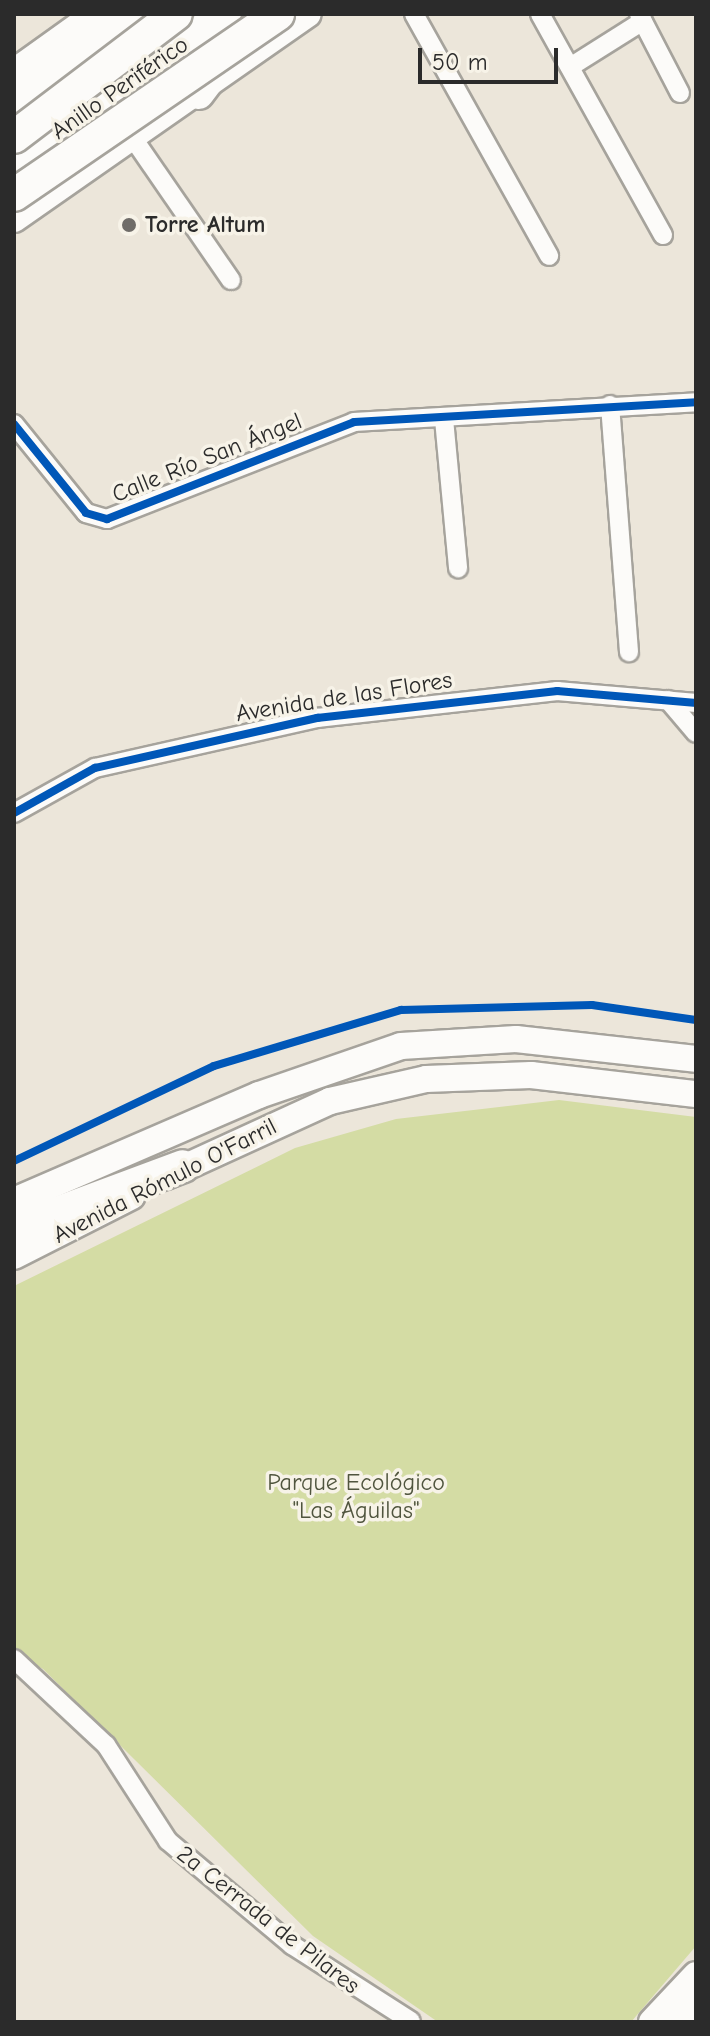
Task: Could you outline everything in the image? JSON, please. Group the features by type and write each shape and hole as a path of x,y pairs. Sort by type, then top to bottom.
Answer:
{"highway":[{"path":"14,104 136,14"},
{"path":"14,137 177,14"},
{"name":"Anillo Periférico","path":"14,130 177,14"},
{"path":"14,195 278,14"},
{"path":"198,93 235,20"},
{"name":"Anillo Periférico","path":"14,163 235,20"},
{"path":"19,1218 183,1166"}],"main road":[{"path":"14,72 95,14"},
{"path":"14,219 135,141 308,14"},
{"name":"Avenida Rómulo O'Farril","path":"19,1218 259,1095 401,1046 516,1039 696,1059"},
{"name":"Avenida Rómulo O'Farril","path":"14,1256 183,1166 330,1101 426,1079 531,1075 696,1094"},
{"path":"652,2022 696,1975"},
{"path":"684,2022 696,2009"}],"street":[{"path":"414,14 549,256"},
{"path":"540,14 663,235"},
{"path":"570,67 641,18 680,93"},
{"path":"135,141 231,280"},
{"name":"Calle Río San Ángel","path":"14,424 86,513 107,519 354,422 696,402"},
{"path":"610,405 629,652"},
{"path":"444,419 458,568"},
{"name":"Avenida de las Flores","path":"14,813 95,768 317,718 557,691 696,703"},
{"path":"668,700 696,733"},
{"name":"2a Cerrada de Pilares","path":"14,1659 106,1745 168,1841 292,1945 411,2021"}],"green space":[{"name":"Parque Ecológico \"Las Águilas\"","path":"559,1100 696,1117 696,1946 631,2022 438,2022 313,1936 43,1669 14,1653 14,1286 295,1148 396,1119"}],"cycle path":[{"path":"14,424 86,513 107,519 354,422 696,402"},
{"path":"14,813 95,768 317,718 557,691 696,703"},
{"path":"14,1161 214,1066 401,1010 592,1005 696,1020"}],"place":[{"name":"Torre Altum","path":"129,225"}]}
